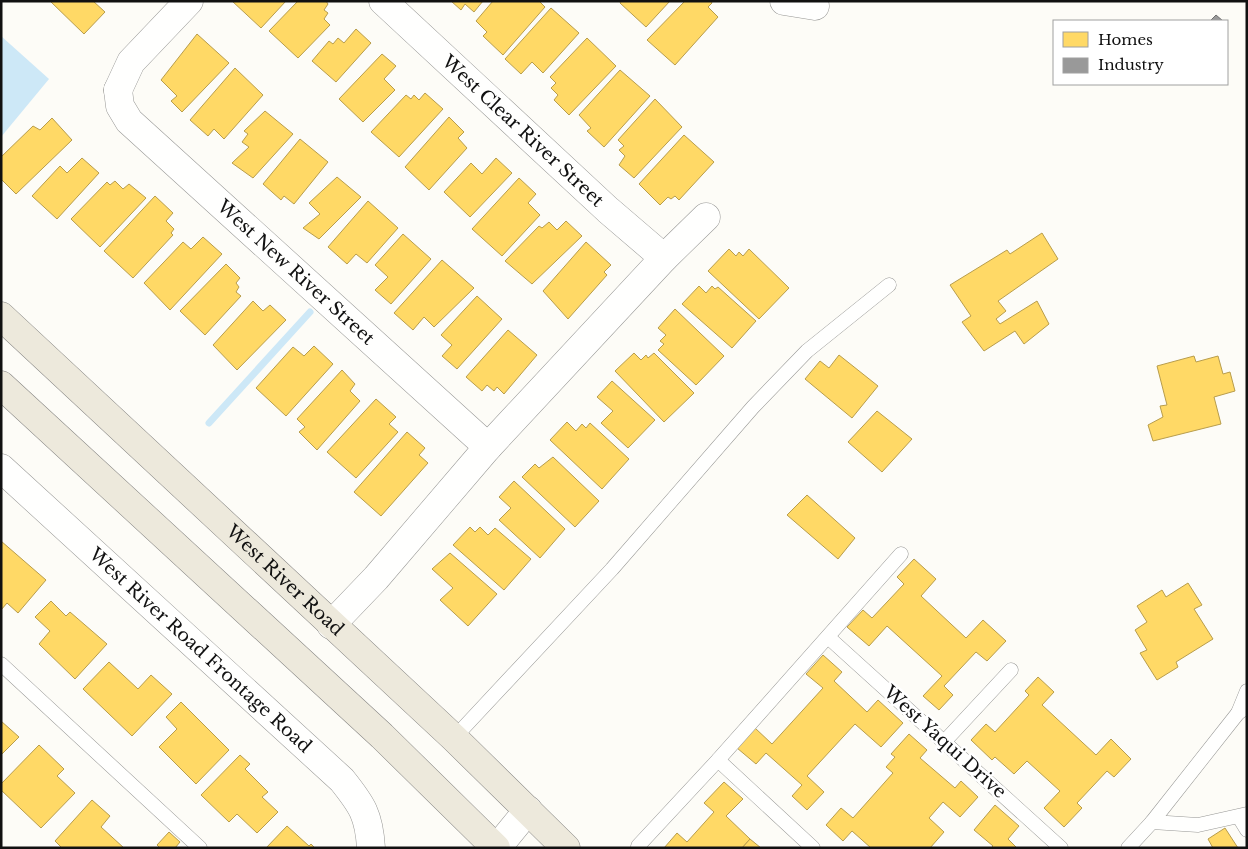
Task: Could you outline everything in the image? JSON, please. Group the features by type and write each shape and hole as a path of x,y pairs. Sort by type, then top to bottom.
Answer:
{"main road":[{"name":"West River Road","path":"1,316 454,738 566,848"},
{"path":"1,385 382,736 497,848"}],"street":[{"name":"West New River Street","path":"190,1 131,62 108,90 129,121 488,447"},
{"name":"West Clear River Street","path":"383,1 608,210 664,258"},
{"path":"784,1 815,6"},
{"path":"331,625 376,578 488,447 664,258 706,217"},
{"name":"West River Road Frontage Road","path":"1,468 342,780 367,815 371,848"},
{"path":"497,848 528,810"}],"lane":[{"path":"454,738 612,569 753,407 807,351 889,285"},
{"path":"638,846 718,760 902,554"},
{"name":"West Yaqui Drive","path":"828,637 1061,848"},
{"path":"1,664 200,848"},
{"path":"944,742 1011,670"},
{"path":"1128,848 1152,822 1242,710 1247,691"},
{"path":"718,760 813,848"},
{"path":"1152,822 1198,825 1243,815 1247,830"}],"water":[{"path":"1,36 49,79 1,137"}],"building: Homes":[{"path":"50,1 93,1 105,12 84,34"},
{"path":"232,1 286,1 261,28"},
{"path":"298,1 326,1 328,4 324,10 328,13 324,19 330,25 298,58 269,31"},
{"path":"451,1 483,1 474,12 465,4 461,10"},
{"path":"493,1 539,1 545,7 503,55 483,36 487,32 476,21"},
{"path":"621,1 670,1 646,27 620,3"},
{"path":"685,1 711,1 712,3 708,7 718,17 675,65 647,40"},
{"path":"551,8 579,33 543,73 532,62 521,74 505,59"},
{"path":"356,29 371,43 336,82 312,61 329,41 333,44 338,38 344,43"},
{"path":"197,34 229,63 182,112 171,101 177,96 161,80"},
{"path":"587,38 616,66 569,115 554,100 558,95 551,88 556,83 550,77"},
{"path":"382,54 396,66 384,79 395,90 363,122 339,99"},
{"path":"235,68 263,95 224,139 214,129 208,136 190,120"},
{"path":"620,70 650,96 604,147 587,131 591,128 579,115"},
{"path":"425,93 443,109 399,157 371,132 406,95 411,99 414,95 419,100"},
{"path":"655,99 682,127 634,178 619,165 625,156 619,150 624,146 618,140"},
{"path":"265,111 293,134 253,178 232,163 249,147 242,142 248,134 244,131"},
{"path":"449,117 464,132 458,138 467,148 429,190 405,167"},
{"path":"52,118 72,140 16,194 1,179 1,157 33,126 40,130"},
{"path":"684,135 714,162 679,200 675,196 671,199 668,197 660,205 639,184"},
{"path":"300,139 328,162 294,204 284,196 281,200 263,184"},
{"path":"82,158 99,173 57,219 32,196 60,166 67,173"},
{"path":"496,158 512,173 470,217 444,192 471,163 482,174"},
{"path":"337,177 361,197 319,239 303,228 320,214 309,203"},
{"path":"519,178 536,194 528,203 540,215 502,256 472,229"},
{"path":"115,181 123,189 129,184 146,198 100,247 71,219 107,182 110,185"},
{"path":"155,196 173,213 166,221 174,229 171,233 173,235 133,278 104,251"},
{"path":"368,201 398,228 367,263 356,254 347,264 328,247"},
{"path":"566,221 582,236 532,284 505,261 539,226 542,228 549,222 557,230"},
{"path":"1042,233 1058,259 998,301 1006,311 996,319 1000,324 1037,301 1049,324 1024,344 1015,331 984,351 962,322 971,316 950,285 1007,250 1010,254"},
{"path":"403,234 431,259 391,304 375,290 388,277 375,265"},
{"path":"203,237 222,254 170,310 144,283 183,242 191,249"},
{"path":"586,242 611,265 604,272 607,275 568,319 543,291"},
{"path":"729,249 736,256 739,252 743,256 749,249 789,288 759,319 708,271"},
{"path":"442,260 474,288 434,327 424,317 413,330 394,313"},
{"path":"226,264 240,278 236,283 239,287 236,292 241,296 205,335 180,311"},
{"path":"699,286 706,293 712,286 715,289 718,287 756,321 732,348 682,304"},
{"path":"477,296 502,319 457,369 442,356 452,345 441,335"},
{"path":"253,301 263,311 270,305 286,320 237,370 213,345"},
{"path":"675,309 724,356 696,385 658,350 664,344 660,341 666,335 658,328"},
{"path":"508,330 537,355 504,394 497,387 494,391 487,385 482,391 466,377"},
{"path":"314,346 333,364 286,416 256,388 293,347 304,356"},
{"path":"634,353 641,360 646,355 648,358 654,353 694,393 664,422 615,371"},
{"path":"839,355 878,386 852,418 805,379 820,361 829,368"},
{"path":"1194,356 1196,362 1218,356 1223,374 1230,372 1235,391 1214,397 1221,424 1153,441 1148,425 1163,417 1160,406 1167,405 1157,366"},
{"path":"342,370 355,384 350,391 360,401 317,450 299,432 305,427 297,419"},
{"path":"612,381 655,420 628,448 601,423 613,411 597,397"},
{"path":"376,399 396,417 389,424 398,432 356,478 327,452"},
{"path":"877,411 912,439 882,472 848,442"},
{"path":"567,422 576,431 582,424 586,428 590,423 629,459 602,489 550,440"},
{"path":"407,432 425,448 419,455 428,463 381,516 354,492"},
{"path":"553,457 599,501 575,527 522,477 535,464 539,468"},
{"path":"514,481 565,529 540,558 499,520 511,508 499,497"},
{"path":"807,495 855,538 838,559 787,515"},
{"path":"470,527 475,532 480,527 488,535 495,528 531,559 504,590 453,545"},
{"path":"1,541 46,580 18,613 7,603 1,610"},
{"path":"450,553 497,594 468,626 440,600 453,588 432,569"},
{"path":"914,559 936,579 921,596 966,638 983,620 1006,641 987,661 976,652 944,686 953,695 939,710 923,696 942,676 887,626 869,646 847,627 863,610 872,618 904,584 897,577"},
{"path":"1188,583 1202,605 1194,609 1213,639 1176,662 1178,667 1157,680 1140,653 1147,650 1135,630 1147,622 1137,606 1162,590 1166,597"},
{"path":"51,601 66,616 70,612 107,644 75,679 39,644 50,631 35,617"},
{"path":"823,655 842,672 834,681 867,712 878,700 903,723 881,747 855,724 807,776 824,792 807,810 792,796 802,785 766,753 756,764 737,748 755,728 772,744 823,688 806,674"},
{"path":"109,662 138,689 151,675 172,694 132,736 83,689"},
{"path":"1038,677 1054,692 1042,705 1096,755 1111,739 1131,759 1114,777 1107,771 1077,803 1082,808 1064,827 1044,808 1060,791 1027,761 1014,774 995,757 992,760 971,740 986,724 995,732 1029,695 1025,691"},
{"path":"181,702 229,750 196,784 159,747 177,729 166,717"},
{"path":"1,721 19,737 1,755"},
{"path":"909,734 927,750 920,758 955,788 961,781 978,797 960,817 943,802 929,818 944,832 930,848 871,848 852,831 843,841 826,825 841,808 853,818 893,773 886,767 895,757 891,754"},
{"path":"39,745 64,769 57,776 75,793 41,828 1,790 1,784"},
{"path":"240,755 250,764 245,769 268,792 262,797 278,812 257,833 237,814 229,822 201,795"},
{"path":"724,782 743,799 726,816 750,839 742,848 664,848 677,833 687,842 714,812 704,803"},
{"path":"92,800 110,816 101,827 124,848 62,848 55,841"},
{"path":"995,805 1019,826 1008,839 1017,848 991,848 993,846 974,830"},
{"path":"287,826 309,846 311,844 315,848 266,848"},
{"path":"1225,828 1238,848 1213,848 1208,839"},
{"path":"169,832 180,842 175,848 160,848 157,845"},
{"path":"750,839 761,848 742,848"}],"building: Industry":[{"path":"1216,15 1222,20 1211,20"}],"waterway":[{"path":"209,423 310,312"}]}
